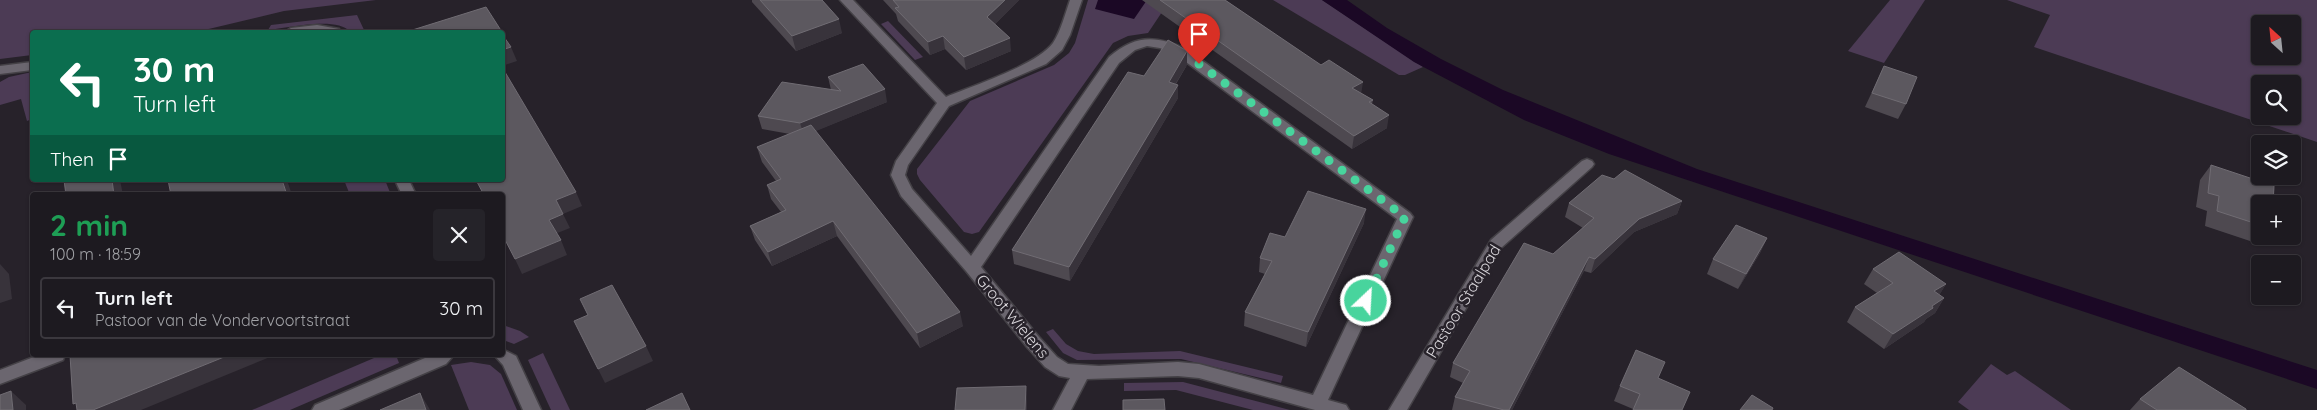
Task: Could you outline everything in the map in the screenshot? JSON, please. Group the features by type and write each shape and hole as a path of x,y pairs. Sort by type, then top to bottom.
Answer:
{"street":[{"path":"846,0 944,104 1042,61 1057,47 1064,35 1076,0"},
{"path":"972,267 1114,60 1125,49 1137,44 1152,41 1166,43 1183,52 1405,217 1318,403"},
{"path":"0,70 30,66"},
{"name":"Groot Wielens","path":"944,104 908,152 898,175 906,192 972,267 1051,362 1065,371 1178,369 1199,371 1340,410"},
{"name":"Pastoor Staalpad","path":"1398,410 1496,244 1587,164"},
{"path":"0,377 52,357"},
{"path":"321,410 443,357"},
{"path":"505,357 510,361 532,410"},
{"path":"1062,410 1082,372"}],"shaded area":[{"path":"0,0 376,0 284,11 204,30 30,30 30,55 0,59"},
{"path":"1088,0 1170,0 1148,33 1128,36 1113,43 979,232 972,234 964,232 920,180 917,169 970,101 1054,65 1069,53 1075,43"},
{"path":"1098,0 1147,0 1134,19 1095,9"},
{"path":"1273,0 1322,0 1423,67 1405,75 1399,75"},
{"path":"1322,0 1347,0 1387,28 1441,59 1503,90 1697,169 2317,370 2317,389 1609,154 1524,120 1414,62"},
{"path":"1890,0 1925,0 1884,63 1848,51"},
{"path":"2007,0 2317,0 2317,142 2301,135 2266,125 2301,125 2301,75 2251,75 2251,120 2034,47 2050,15"},
{"path":"357,15 364,30 348,30 335,25 312,24 268,30 271,25"},
{"path":"888,21 923,57 915,60 881,24"},
{"path":"30,72 30,120 27,121 21,99 0,105 0,82 9,77"},
{"path":"345,182 386,182 390,192 349,192"},
{"path":"505,326 520,331 529,337 514,344 505,341"},
{"path":"1053,329 1066,344 1078,351 1094,354 1180,351 1283,376 1281,383 1181,359 1077,360 1063,353 1046,332"},
{"path":"543,353 570,410 551,410 528,360"},
{"path":"376,357 397,357 399,363 290,410 252,410"},
{"path":"471,362 490,365 501,374 517,410 469,410 451,365"},
{"path":"1991,364 2007,375 2015,371 2071,410 1969,410 1958,402"},
{"path":"1183,382 1290,410 1253,410 1176,390 1124,391 1124,383"}],"building":[{"path":"760,0 822,0 839,19 792,36"},
{"path":"893,0 1005,0 987,17 1010,38 964,57 943,36 928,42 895,8 899,7"},
{"path":"1160,0 1225,0 1321,65 1329,60 1363,82 1352,88 1373,100 1369,102 1389,115 1354,136"},
{"path":"486,7 501,30 412,30"},
{"path":"505,38 511,47 505,49"},
{"path":"1168,40 1187,51 1169,82 1178,85 1069,267 1012,250 1128,72 1144,76"},
{"path":"863,64 885,89 800,123 758,116 782,82 841,91 828,77"},
{"path":"1884,66 1917,77 1906,104 1872,93"},
{"path":"505,72 576,192 556,200 563,214 549,220 561,240 515,259 505,240 505,192 482,192 477,182 505,182"},
{"path":"811,125 960,312 917,333 833,221 768,252 750,226 786,210 767,185 781,179 757,147"},
{"path":"2211,165 2251,178 2251,185 2274,186 2274,195 2251,195 2251,222 2217,211 2219,196 2208,193"},
{"path":"1625,170 1682,201 1639,219 1595,259 1589,257 1509,410 1455,397 1470,371 1453,363 1524,243 1553,254 1594,218 1569,203 1602,175 1614,179"},
{"path":"64,182 112,182 114,192 66,192"},
{"path":"168,182 283,182 286,192 170,192"},
{"path":"1308,191 1366,209 1308,332 1245,312 1272,261 1260,258 1270,233 1285,237"},
{"path":"1736,225 1767,238 1746,274 1713,259"},
{"path":"1899,252 1946,284 1934,291 1944,298 1932,306 1933,308 1893,334 1855,307 1893,283 1873,269"},
{"path":"612,285 646,346 598,369 574,321 588,315 580,299"},
{"path":"1636,350 1665,362 1658,378 1690,392 1682,410 1633,410 1640,394 1620,386"},
{"path":"70,357 224,357 93,410 77,410 76,403 73,404"},
{"path":"2179,367 2246,410 2157,410 2140,399"},
{"path":"1026,386 1025,410 955,410 957,388"},
{"path":"11,391 13,410 0,410 0,395"},
{"path":"420,393 426,410 380,410"},
{"path":"682,393 690,410 646,410"},
{"path":"1752,395 1773,408 1772,410 1740,410"},
{"path":"1164,399 1165,410 1123,410 1123,400"}],"route":[{"path":"1199,64 1405,217 1366,301"}]}
